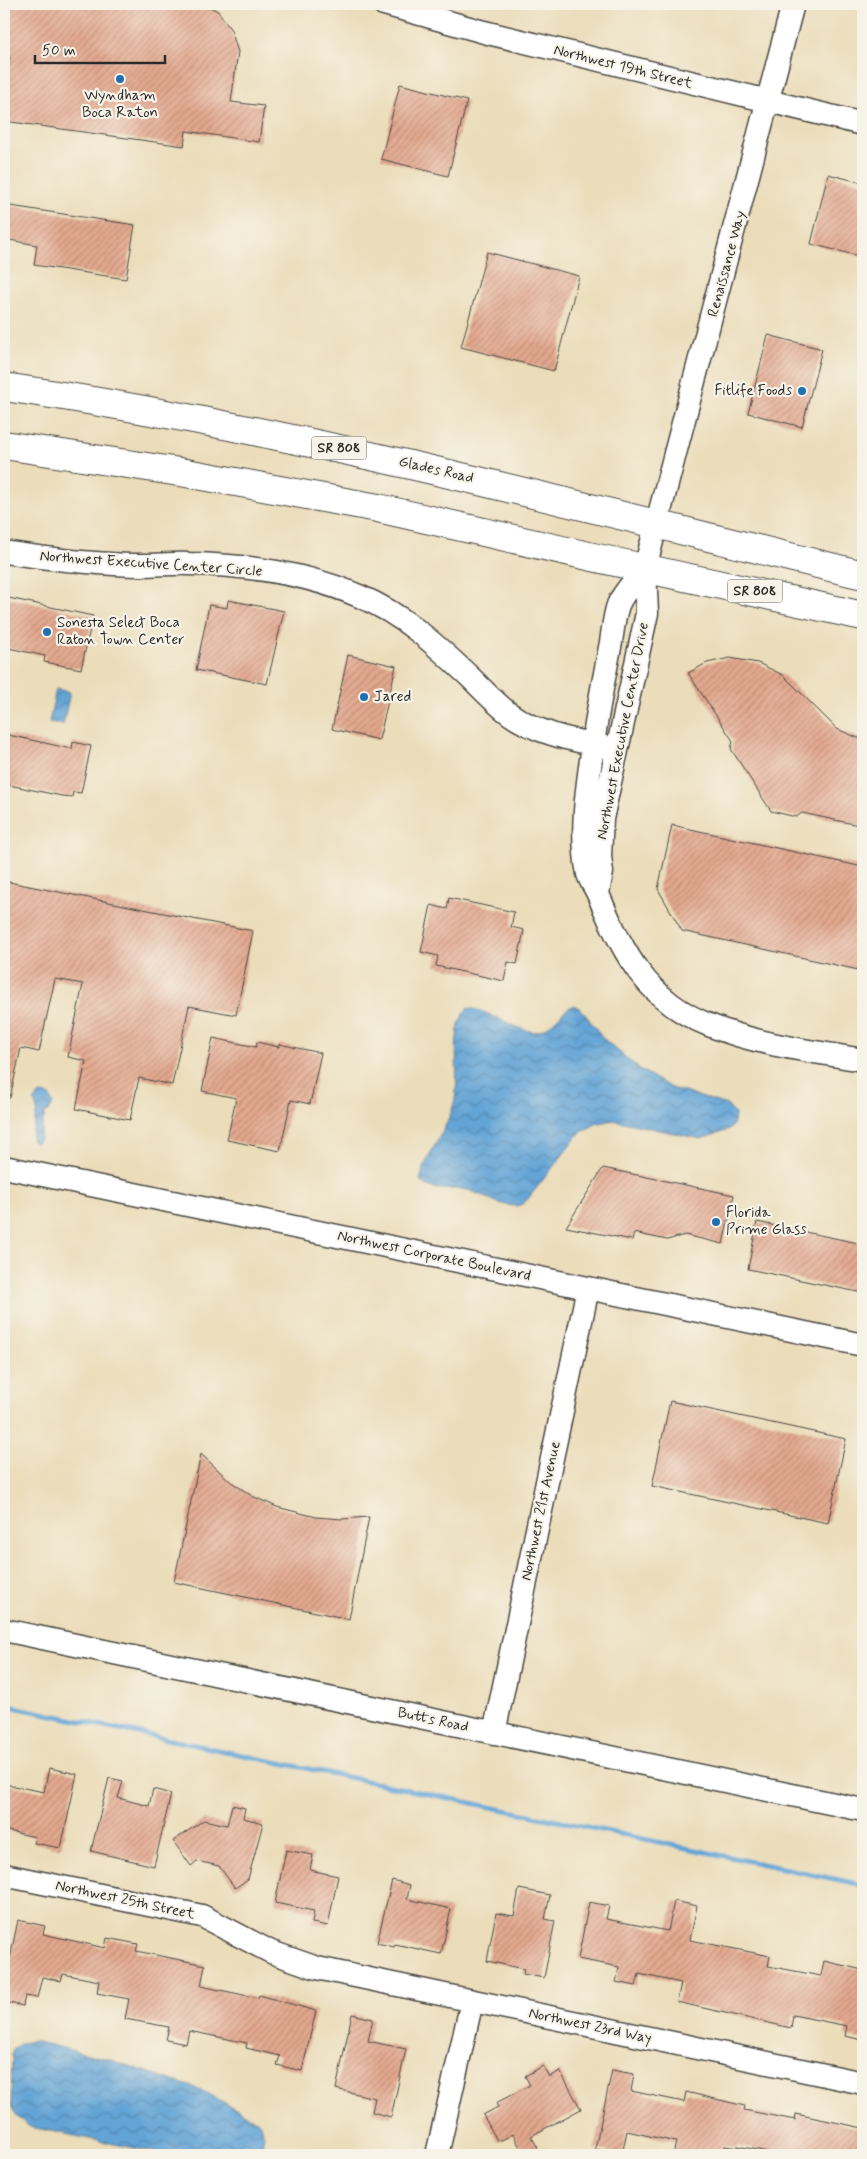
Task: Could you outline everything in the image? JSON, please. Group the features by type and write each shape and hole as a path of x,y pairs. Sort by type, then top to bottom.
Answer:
{"main road":[{"name":"Glades Road","path":"4,386 211,421 291,437 458,474 863,575"},
{"name":"SR 808","path":"4,446 186,473 378,508 863,616"}],"street":[{"name":"Northwest 19th Street","path":"384,4 484,32 863,124"},
{"name":"Renaissance Way","path":"657,524 793,4"},
{"name":"Northwest Executive Center Drive","path":"598,893 602,872 600,856 602,819 647,613 645,568 657,524"},
{"name":"Northwest Executive Center Circle","path":"4,552 120,564 231,566 277,572 325,584 360,596 411,625 439,648 510,714 547,732 600,746"},
{"name":"Northwest Executive Center Drive","path":"645,568 618,604 600,746 586,804 585,850 588,876 598,893 610,925 629,958 648,983 672,1006 707,1025 743,1037 863,1060"},
{"name":"Northwest Corporate Boulevard","path":"4,1167 863,1345"},
{"name":"Northwest 21st Avenue","path":"494,1733 588,1288"},
{"name":"Butts Road","path":"4,1630 863,1810"},
{"name":"Northwest 25th Street","path":"4,1874 202,1916 271,1952 301,1964 472,2001"},
{"name":"Northwest 23rd Way","path":"472,2001 863,2083"},
{"path":"438,2155 472,2001"}],"water":[{"path":"56,689 70,692 63,725 49,722"},
{"path":"574,1005 581,1009 604,1039 638,1068 671,1088 727,1105 735,1114 734,1123 729,1130 701,1139 613,1120 596,1124 580,1133 527,1200 517,1206 498,1203 468,1190 437,1189 425,1185 420,1180 423,1169 448,1120 455,1099 457,1038 462,1016 468,1008 486,1013 533,1032 544,1029 569,1007"},
{"path":"40,1094 49,1095 53,1104 50,1110 45,1113 39,1141 35,1143 31,1140 37,1110 34,1101"},
{"path":"34,2041 108,2059 202,2090 259,2122 264,2135 262,2148 254,2155 169,2155 30,2127 17,2117 11,2106 12,2051 21,2043"}],"building":[{"name":"Wyndham Boca Raton","path":"4,4 204,4 218,11 231,30 238,52 231,102 264,106 259,142 186,131 184,146 4,121 4,101 10,57 4,56"},
{"path":"400,84 467,101 448,176 381,159"},
{"path":"828,174 863,183 863,257 811,244"},
{"path":"4,205 135,225 126,279 34,265 37,245 4,239"},
{"path":"487,252 579,276 554,371 461,347"},
{"path":"768,335 822,349 802,427 748,413"},
{"name":"Sonesta Select Boca Raton Town Center","path":"4,597 93,616 81,669 44,662 45,656 4,647"},
{"path":"228,600 284,611 267,684 196,670 209,605 227,608"},
{"name":"Jared","path":"348,655 396,666 379,740 332,729"},
{"path":"730,658 758,663 783,675 837,729 863,740 863,826 802,813 796,817 771,811 731,749 733,741 688,673 707,663"},
{"path":"4,734 72,749 73,742 91,746 81,793 73,792 72,797 62,796 4,784"},
{"path":"672,825 863,867 863,971 682,931 658,889"},
{"path":"4,881 253,931 236,1015 189,1006 172,1085 139,1078 130,1120 76,1109 86,1061 68,1057 83,984 55,979 39,1052 21,1048 10,1098 4,1098"},
{"path":"449,898 514,912 511,927 524,930 517,964 508,962 504,981 436,966 438,956 421,952 431,905 447,909"},
{"path":"213,1038 256,1047 257,1042 279,1047 279,1044 321,1053 310,1104 291,1100 280,1151 227,1140 236,1098 202,1091"},
{"path":"603,1168 734,1195 723,1244 685,1235 667,1240 634,1233 632,1240 566,1227"},
{"path":"757,1222 863,1244 863,1293 748,1269"},
{"path":"670,1401 846,1439 828,1523 652,1486"},
{"path":"201,1454 230,1481 252,1496 277,1507 316,1517 342,1519 369,1517 349,1619 174,1582"},
{"path":"49,1768 77,1774 61,1848 34,1843 35,1837 4,1830 4,1784 44,1792"},
{"path":"109,1778 123,1781 118,1798 149,1806 153,1789 171,1794 154,1866 91,1851"},
{"path":"232,1805 245,1808 243,1818 263,1823 248,1879 235,1888 219,1866 197,1861 191,1866 173,1841 204,1820 227,1825"},
{"path":"286,1850 313,1855 310,1870 338,1876 328,1926 312,1923 314,1911 275,1903"},
{"path":"392,1880 410,1885 407,1899 451,1909 441,1954 395,1944 394,1947 377,1943"},
{"path":"519,1889 550,1895 545,1919 555,1921 544,1978 523,1974 524,1969 487,1961 496,1913 514,1916"},
{"path":"674,1901 697,1906 690,1940 770,1956 768,1966 821,1976 824,1961 863,1970 863,2040 845,2036 847,2026 793,2015 791,2028 677,2002 681,1983 639,1974 636,1986 616,1982 619,1967 578,1959 589,1902 609,1906 606,1919 668,1931"},
{"path":"18,1920 45,1926 43,1934 105,1948 107,1938 138,1944 136,1951 205,1965 201,1986 258,1998 259,1995 316,2011 302,2071 277,2065 280,2056 246,2048 247,2043 189,2031 186,2044 166,2040 169,2027 125,2019 129,1999 97,1993 99,1981 63,1974 61,1981 42,1977 37,1998 25,1996 23,2006 4,2002 4,1987"},
{"path":"352,2014 373,2019 368,2041 406,2049 391,2117 372,2112 375,2098 336,2089"},
{"path":"543,2066 549,2077 560,2071 581,2109 531,2136 538,2148 524,2155 513,2134 498,2142 483,2115 498,2107 496,2103 530,2085 525,2076"},
{"path":"612,2070 634,2074 631,2091 684,2102 686,2092 745,2106 744,2110 795,2120 796,2114 863,2128 863,2155 784,2155 737,2146 737,2148 725,2146 724,2155 703,2151 702,2155 673,2155 676,2142 627,2131 622,2155 595,2149"}],"waterway":[{"path":"4,1705 863,1885"}],"place":[{"name":"Wyndham Boca Raton","path":"120,79"},
{"name":"Fitlife Foods","path":"802,391"},
{"name":"Sonesta Select Boca Raton Town Center","path":"47,632"},
{"name":"Jared","path":"364,697"},
{"name":"Florida Prime Glass","path":"716,1222"}]}
